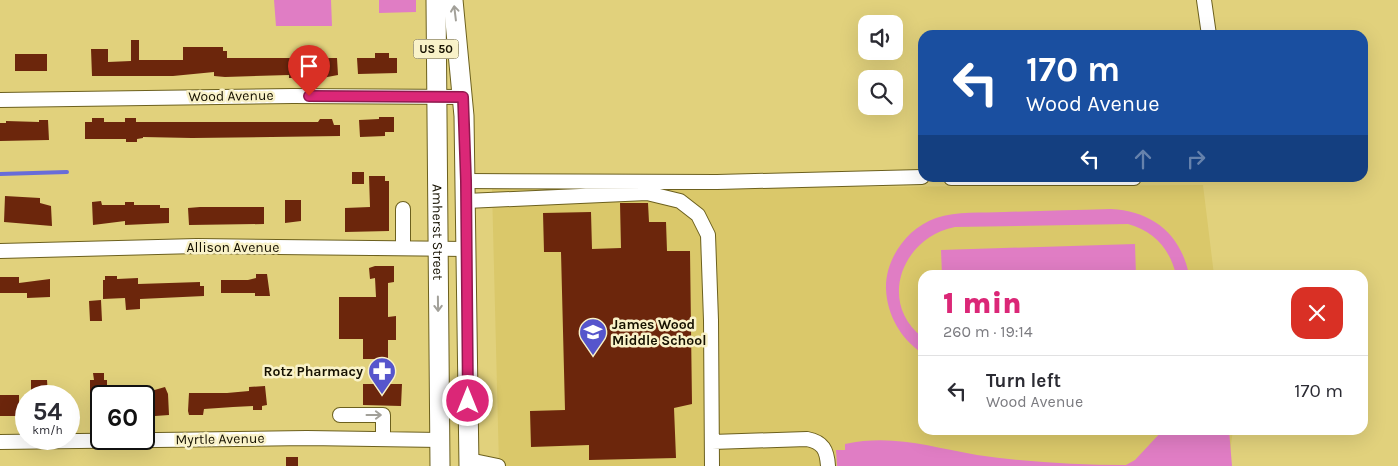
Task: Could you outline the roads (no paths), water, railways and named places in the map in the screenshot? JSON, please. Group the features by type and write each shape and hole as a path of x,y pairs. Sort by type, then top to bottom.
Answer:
{"main road":[{"name":"Amherst Street","path":"436,0 440,466"},
{"name":"Amherst Street","path":"453,0 463,97 466,181 466,464"},
{"path":"437,158 446,192 452,198 466,201"},
{"path":"440,440 451,438 456,442 466,464"}],"street":[{"path":"1204,0 1208,30"},
{"name":"Wood Avenue","path":"0,100 293,96 463,97"},
{"path":"466,181 717,182 918,177"},
{"path":"466,201 648,194 680,201 698,215 708,235 711,320 712,466"},
{"path":"403,209 403,248"},
{"name":"Allison Avenue","path":"0,250 196,246 466,249"},
{"path":"340,415 383,415 383,439"},
{"path":"712,442 806,438 816,440 823,445 827,454 828,466"},
{"name":"Myrtle Avenue","path":"0,442 440,440"},
{"path":"466,464 498,466"}],"waterway":[{"path":"0,174 67,172"}],"place":[{"name":"James Wood Middle School","path":"593,356"},
{"name":"Rotz Pharmacy","path":"382,395"}]}
